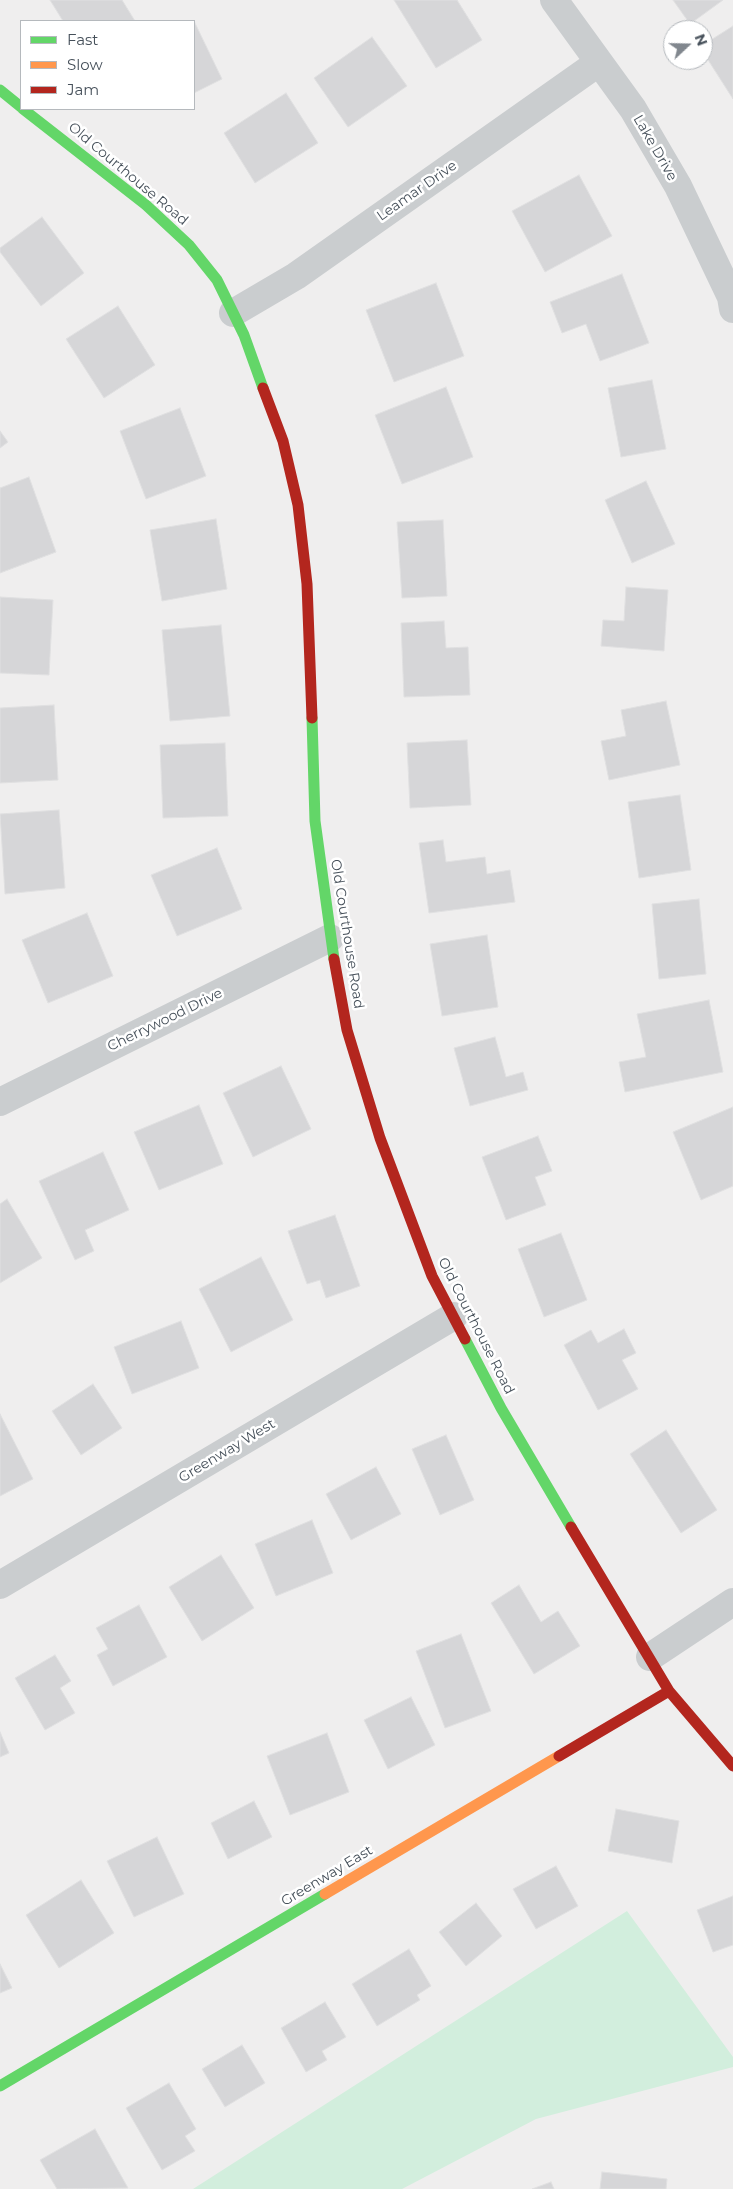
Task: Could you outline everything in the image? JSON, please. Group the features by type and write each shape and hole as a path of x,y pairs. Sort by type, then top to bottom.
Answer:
{"street":[{"name":"Lake Drive","path":"554,0 633,109 678,186 732,301"},
{"name":"Leamar Drive","path":"233,313 296,276 598,63"},
{"name":"Old Courthouse Road","path":"0,90 20,106"},
{"name":"Old Courthouse Road","path":"25,110 146,205 190,246 217,280 244,336 283,441 298,505 307,584 315,821 330,938 347,1030 380,1138 432,1276 501,1408 669,1691 733,1766"},
{"name":"Cherrywood Drive","path":"0,1102 330,938"},
{"name":"Greenway West","path":"0,1585 454,1316"},
{"path":"650,1657 733,1602"},
{"name":"Greenway East","path":"0,2086 669,1691"}],"green space":[{"path":"627,1911 733,2057 733,2067 536,2119 402,2189 193,2189"}],"building":[{"path":"50,0 122,0 134,20 62,20"},
{"path":"394,0 457,0 482,40 436,68"},
{"path":"673,0 723,0 696,20 687,20"},
{"path":"195,23 222,79 195,92"},
{"path":"733,26 733,99 713,68 713,39"},
{"path":"372,37 407,86 348,127 314,78"},
{"path":"286,93 318,143 255,183 224,133"},
{"path":"579,175 612,236 545,272 512,211"},
{"path":"42,217 84,273 41,306 0,252 0,248"},
{"path":"622,274 649,343 600,361 586,324 562,333 550,302"},
{"path":"436,283 464,356 394,382 366,310"},
{"path":"118,306 155,365 104,398 66,339"},
{"path":"652,380 666,449 621,457 608,388"},
{"path":"446,387 473,457 402,484 375,415"},
{"path":"180,408 206,476 146,499 120,431"},
{"path":"0,431 8,442 0,448"},
{"path":"29,477 56,552 0,573 0,488"},
{"path":"646,481 675,544 632,563 605,500"},
{"path":"216,519 227,589 162,601 150,530"},
{"path":"443,520 447,596 402,598 397,522"},
{"path":"626,587 668,590 664,651 601,646 603,620 624,621"},
{"path":"0,597 53,600 49,675 0,673"},
{"path":"444,621 446,648 468,647 470,695 404,697 401,623"},
{"path":"221,625 230,716 170,721 162,630"},
{"path":"666,701 680,765 609,780 601,741 626,736 621,710"},
{"path":"54,705 58,780 0,783 0,708"},
{"path":"467,740 471,805 410,808 407,743"},
{"path":"225,743 228,816 163,818 160,745"},
{"path":"680,795 691,870 639,878 628,802"},
{"path":"59,810 65,888 5,894 0,814"},
{"path":"443,840 446,862 485,857 487,874 510,870 515,902 429,913 419,843"},
{"path":"217,848 242,909 177,936 151,875"},
{"path":"699,899 706,974 659,979 652,904"},
{"path":"87,913 113,976 48,1003 22,940"},
{"path":"487,935 498,1007 442,1016 430,944"},
{"path":"709,1000 723,1072 625,1092 619,1062 646,1057 637,1014"},
{"path":"495,1037 506,1077 523,1072 528,1090 470,1106 454,1048"},
{"path":"281,1066 311,1129 253,1157 223,1093"},
{"path":"199,1105 223,1164 159,1190 134,1132"},
{"path":"733,1107 733,1186 701,1200 673,1132"},
{"path":"538,1136 552,1171 535,1177 546,1205 506,1220 482,1157"},
{"path":"103,1152 129,1210 85,1230 94,1251 75,1260 39,1181"},
{"path":"7,1199 42,1258 0,1283 0,1204"},
{"path":"335,1215 360,1286 326,1298 320,1280 307,1284 288,1231"},
{"path":"561,1233 587,1300 544,1317 518,1249"},
{"path":"261,1257 293,1320 231,1352 199,1289"},
{"path":"181,1321 199,1368 132,1394 114,1347"},
{"path":"624,1329 636,1353 622,1360 638,1389 598,1410 564,1345 591,1330 598,1343"},
{"path":"93,1384 122,1428 81,1455 52,1411"},
{"path":"0,1414 33,1479 0,1496"},
{"path":"666,1430 717,1510 681,1533 630,1454"},
{"path":"446,1435 474,1500 440,1515 412,1449"},
{"path":"376,1467 401,1514 351,1540 326,1494"},
{"path":"312,1520 333,1573 276,1596 255,1544"},
{"path":"221,1555 254,1608 202,1641 169,1587"},
{"path":"519,1585 541,1622 558,1611 580,1646 534,1674 491,1603"},
{"path":"139,1605 167,1657 113,1686 97,1655 108,1649 96,1628"},
{"path":"461,1634 491,1711 445,1728 416,1651"},
{"path":"55,1655 71,1681 60,1688 75,1713 45,1730 15,1678"},
{"path":"411,1697 435,1745 388,1769 364,1720"},
{"path":"0,1732 9,1753 0,1757"},
{"path":"327,1733 349,1792 290,1815 267,1756"},
{"path":"254,1801 272,1837 228,1859 211,1823"},
{"path":"616,1809 679,1821 672,1863 608,1851"},
{"path":"157,1837 184,1894 134,1917 107,1861"},
{"path":"556,1866 578,1906 536,1929 513,1889"},
{"path":"81,1880 114,1933 59,1968 26,1915"},
{"path":"733,1896 733,1945 713,1952 697,1910"},
{"path":"476,1903 502,1936 466,1966 439,1932"},
{"path":"409,1949 431,1986 417,1995 420,2000 377,2026 352,1984"},
{"path":"0,1964 12,1988 0,1993"},
{"path":"325,2002 346,2037 322,2051 327,2060 306,2072 281,2028"},
{"path":"242,2045 265,2083 225,2107 202,2069"},
{"path":"169,2083 196,2129 185,2136 195,2151 162,2170 126,2108"},
{"path":"95,2129 128,2188 57,2189 40,2160"},
{"path":"602,2172 667,2179 666,2189 600,2189"},
{"path":"551,2182 554,2189 532,2189"}],"traffic: fast":[{"path":"0,90 20,106"},
{"path":"24,110 146,205 189,245 217,280 244,335 263,388"},
{"path":"312,718 315,821 334,959"},
{"path":"465,1339 501,1408 571,1527"},
{"path":"0,2086 325,1894"}],"traffic: slow":[{"path":"325,1894 559,1756"}],"traffic: jam":[{"path":"263,388 283,441 298,505 307,584 312,718"},
{"path":"334,959 347,1030 380,1138 432,1276 465,1339"},
{"path":"571,1527 669,1691 733,1766"},
{"path":"559,1756 669,1691"}]}
